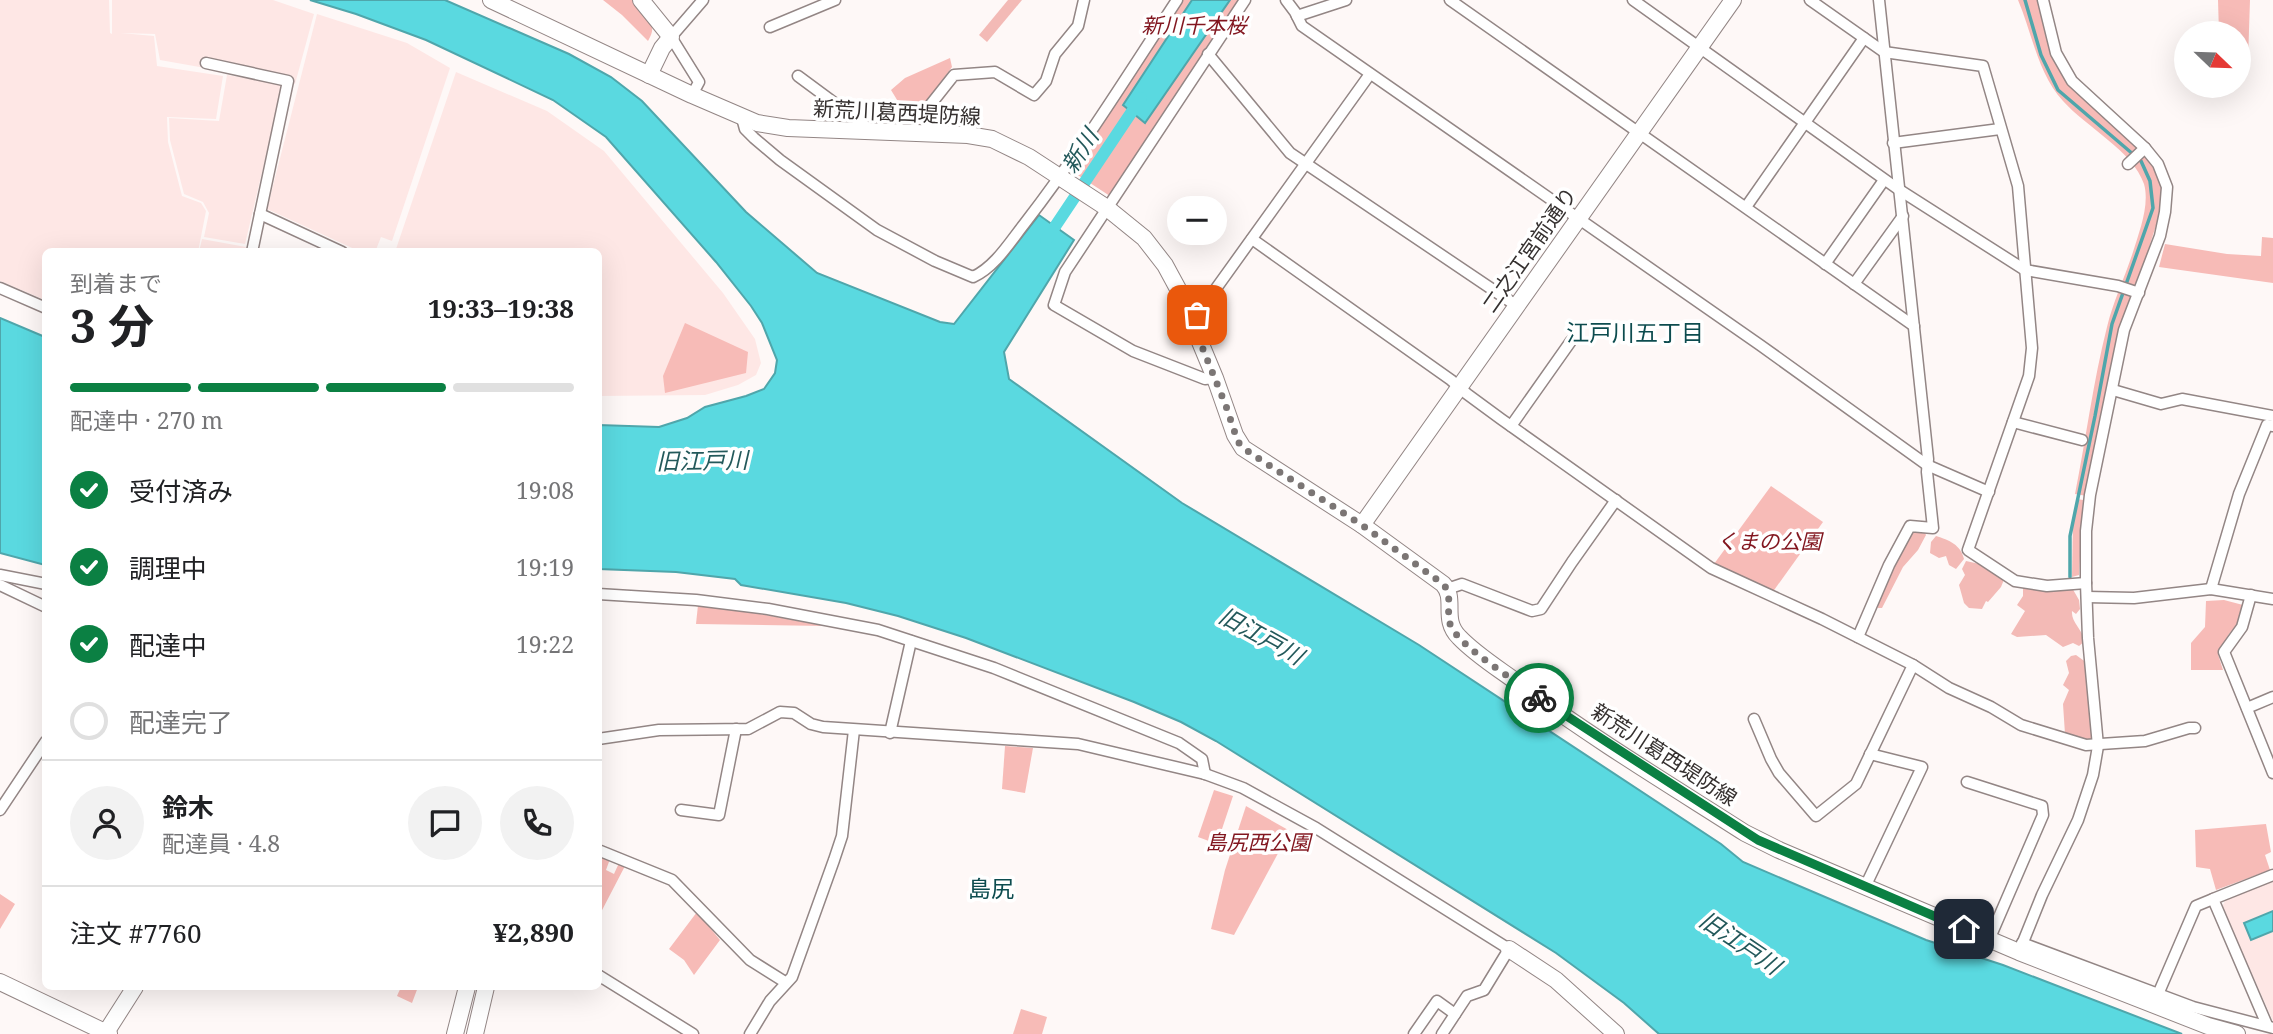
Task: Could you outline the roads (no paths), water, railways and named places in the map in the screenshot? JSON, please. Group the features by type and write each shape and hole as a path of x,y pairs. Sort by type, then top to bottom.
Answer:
{"main road":[{"name":"新荒川葛西堤防線","path":"491,0 757,123 788,128 968,135 992,139 1029,157 1104,206 1144,238 1159,256 1171,274 1215,377 1235,435 1243,448 1362,525 1437,579 1447,589 1449,622 1455,633 1559,713 1745,833 1779,850 1989,940 2020,947 2156,1000 2218,1029 2237,1034"},
{"path":"641,0 671,37 662,48 649,75"},
{"name":"二之江宮前通り","path":"1362,525 1733,0"},
{"path":"1509,949 1556,981 1616,1034"},
{"path":"0,982 107,1034 133,990"},
{"path":"455,1034 466,990"},
{"path":"475,1034 485,990"}],"street":[{"path":"692,95 699,82 671,37 703,0"},
{"path":"770,27 835,0"},
{"path":"925,133 931,104 954,75 995,72 1034,95 1046,80 1055,54 1078,26 1084,0"},
{"path":"742,118 745,129 763,146 877,230 935,261 973,277 999,256 1063,179 1177,0"},
{"path":"1215,377 1205,379 1133,351 1054,305 1065,272 1104,206 1245,0"},
{"path":"1286,0 1302,26 1765,349 1927,466 1989,492"},
{"path":"1297,16 1346,0"},
{"path":"1450,0 1914,326"},
{"path":"1633,0 1898,190 2025,270 2118,286 2139,293"},
{"path":"1810,0 1884,52 1983,66 2018,186 2032,348 2029,376 1968,550 2015,580 2047,586 2086,583"},
{"path":"1858,637 1889,565 1910,526 1933,528 1879,0"},
{"path":"2020,947 2078,820 2093,775 2098,746 2088,639 2086,583 2086,531 2090,495 2124,330 2160,236 2167,187 2158,164 2146,148 2072,81 2056,53 2043,0"},
{"path":"1746,206 1864,38"},
{"path":"1208,54 1290,153 1517,306"},
{"path":"206,63 288,81 253,248"},
{"path":"1192,322 1370,74"},
{"path":"798,76 871,130"},
{"path":"1893,144 2000,129"},
{"path":"2128,164 2146,148"},
{"path":"1825,264 1884,180"},
{"path":"260,214 333,248"},
{"path":"1854,284 1903,216"},
{"path":"1252,239 1711,568 1858,637 2021,725 2086,745 2098,746 2145,741 2195,728"},
{"path":"0,288 42,306"},
{"path":"1511,426 1571,341"},
{"path":"2113,390 2161,404 2182,399 2273,416"},
{"path":"2013,422 2082,440"},
{"path":"2211,589 2239,494 2267,425 2273,426"},
{"path":"1447,589 1462,584 1532,611 1541,609 1616,500"},
{"path":"0,575 42,583"},
{"path":"0,585 42,605"},
{"path":"2087,597 2133,598 2211,589 2273,599"},
{"path":"602,594 695,600 768,609 878,631 994,668 1179,743 1202,759 1205,774"},
{"path":"2251,595 2242,627 2224,652 2273,773"},
{"path":"890,733 911,641"},
{"path":"1754,719 1779,773 1816,816 1856,784 1913,665"},
{"path":"2246,708 2273,697"},
{"path":"602,738 659,730 748,729 780,712 794,713 811,724 823,727 1078,744 1205,774 1243,788 1316,828 1509,949 1484,990 1467,996 1442,1034"},
{"path":"681,810 719,815 736,729"},
{"path":"752,1033 770,1001 792,977 842,835 854,730"},
{"path":"0,810 42,747"},
{"path":"1865,887 1922,767 1870,754"},
{"path":"1967,782 2042,806 2043,815 1989,940"},
{"path":"602,852 672,880 750,960 785,982"},
{"path":"2270,1026 2156,1000 2196,906 2273,875"},
{"path":"2213,899 2270,1026"},
{"path":"602,977 693,1034"},
{"path":"1415,1034 1437,1001 1455,1014"}],"water":[{"name":"旧江戸川","path":"310,0 445,0 569,54 611,77 642,101 746,212 817,273 940,322 954,324 1039,215 1074,240 1004,352 1009,379 1182,503 1419,645 1721,844 1743,862 1926,940 2003,965 2182,1034 1659,1034 1624,1003 1556,953 1216,741 1181,722 966,638 898,616 846,603 741,585 735,579 676,572 602,569 602,425 659,427 687,418 705,407 764,389 775,373 777,360 762,323 716,262 606,137 553,100 426,40"},
{"path":"1192,0 1230,0 1145,123 1123,105"},
{"path":"0,318 42,336 42,564 0,553"},
{"path":"2273,911 2273,931 2251,940 2244,923"}],"waterway":[{"path":"2025,0 2041,55 2058,90 2141,161 2150,181 2153,208 2112,324 2070,536 2070,577"},
{"name":"新川","path":"1046,240 1141,98"}],"place":[{"name":"一","path":"1197,315"}],"district":[{"name":"江戸川五丁目","path":"1635,333"},
{"name":"島尻","path":"991,889"}],"park label":[{"name":"新川千本桜","path":"1194,26"},
{"name":"くまの公園","path":"1769,542"},
{"name":"島尻西公園","path":"1258,843"}]}
